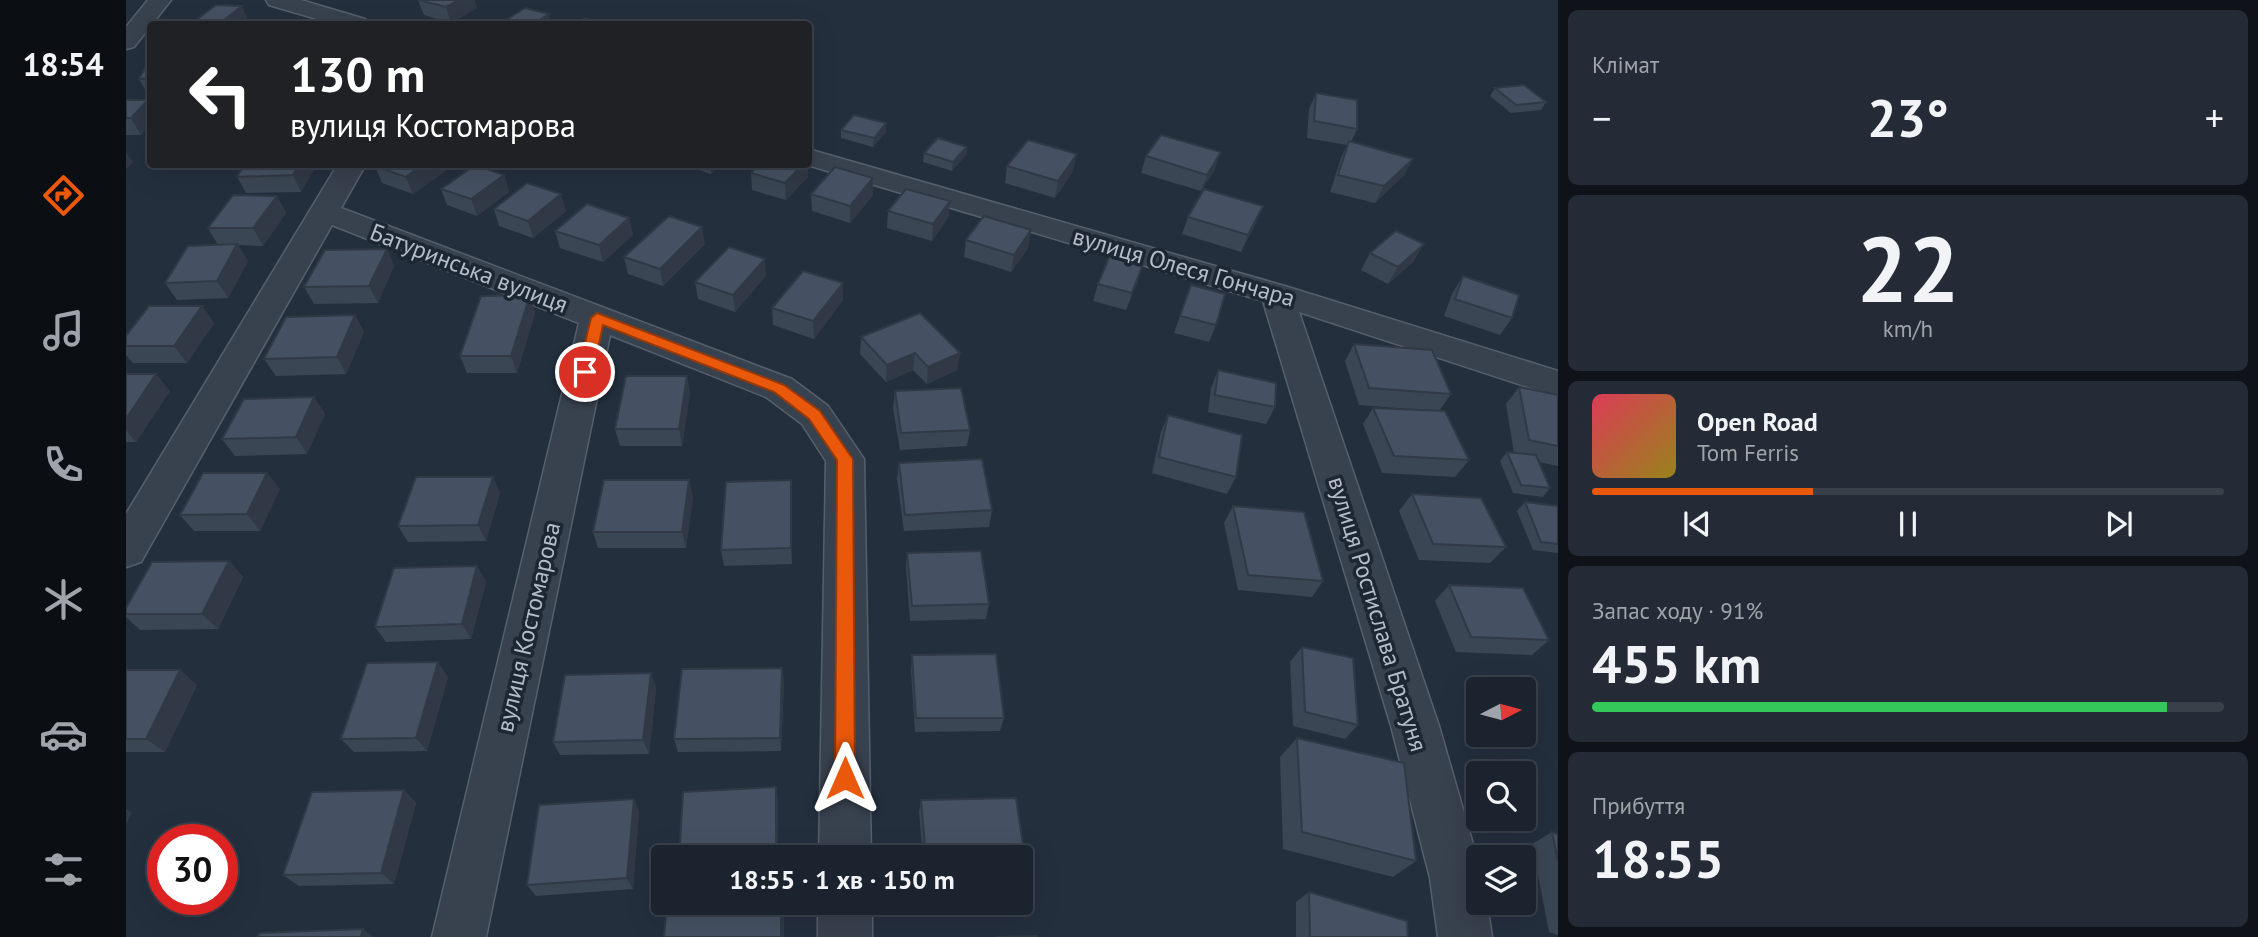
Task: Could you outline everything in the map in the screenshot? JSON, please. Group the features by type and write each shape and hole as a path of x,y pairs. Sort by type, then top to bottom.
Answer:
{"street":[{"path":"277,0 316,4 351,21"},
{"path":"126,42 145,11"},
{"name":"вулиця Олеся Гончара","path":"812,158 1277,294 1558,384"},
{"path":"126,551 350,168"},
{"name":"Батуринська вулиця","path":"323,211 779,388 815,415 845,459 845,845"},
{"name":"вулиця Ростислава Братуня","path":"1277,294 1415,726 1456,878 1465,937"},
{"name":"вулиця Костомарова","path":"459,937 597,318"},
{"path":"845,915 845,937"}],"building":[{"path":"419,0 459,0 446,7"},
{"path":"216,5 242,6 223,21 195,21"},
{"path":"525,8 549,14 538,21 504,21"},
{"path":"147,64 147,78 139,79"},
{"path":"1524,85 1546,102 1516,105 1495,88"},
{"path":"1316,93 1357,100 1357,129 1314,121"},
{"path":"126,100 147,100 131,118 126,118"},
{"path":"854,115 886,123 874,138 841,130"},
{"path":"1161,135 1221,152 1207,175 1146,156"},
{"path":"938,138 967,147 953,162 924,153"},
{"path":"1028,140 1077,154 1058,181 1007,166"},
{"path":"1349,141 1413,159 1384,186 1338,175"},
{"path":"835,167 873,178 850,206 811,194"},
{"path":"243,168 297,168 293,175 237,177"},
{"path":"381,168 418,168 406,177"},
{"path":"471,168 484,168 504,175 471,199 441,189"},
{"path":"755,168 799,168 785,183 751,173"},
{"path":"527,183 561,194 528,221 494,209"},
{"path":"906,189 950,201 933,224 888,211"},
{"path":"1204,189 1263,206 1248,235 1188,217"},
{"path":"233,195 277,196 253,228 208,228"},
{"path":"587,204 629,218 599,245 555,231"},
{"path":"669,216 702,227 660,269 624,257"},
{"path":"984,216 1031,230 1014,255 966,240"},
{"path":"1396,231 1424,244 1398,267 1370,253"},
{"path":"237,244 217,281 165,283 188,246"},
{"path":"729,247 765,259 733,295 695,282"},
{"path":"387,249 369,286 304,287 325,250"},
{"path":"1110,255 1143,264 1132,293 1098,284"},
{"path":"803,271 843,283 813,321 772,308"},
{"path":"1463,276 1519,295 1512,318 1455,299"},
{"path":"1191,285 1225,294 1216,325 1180,316"},
{"path":"530,295 511,356 460,356 481,296"},
{"path":"149,306 202,306 174,346 126,346 126,336"},
{"path":"920,313 960,353 928,367 915,353 887,365 861,337"},
{"path":"355,315 337,357 264,359 286,317"},
{"path":"1354,344 1432,350 1451,394 1369,388"},
{"path":"1218,370 1276,383 1275,407 1215,395"},
{"path":"126,374 156,374 126,419"},
{"path":"626,376 687,376 679,429 615,429"},
{"path":"1519,387 1558,395 1558,446 1529,440"},
{"path":"961,388 970,430 901,433 895,391"},
{"path":"314,397 296,437 222,439 244,399"},
{"path":"1373,408 1445,411 1469,460 1394,456"},
{"path":"1168,415 1242,435 1236,477 1159,457"},
{"path":"1507,452 1536,455 1550,488 1521,485"},
{"path":"982,459 992,510 905,515 899,463"},
{"path":"203,473 267,473 247,514 180,515"},
{"path":"416,477 493,477 478,525 398,526"},
{"path":"604,480 689,480 682,532 593,532"},
{"path":"791,480 791,548 721,550 726,482"},
{"path":"1412,494 1481,498 1506,547 1433,544"},
{"path":"1525,502 1558,506 1558,544 1541,542"},
{"path":"1233,506 1304,512 1323,581 1248,575"},
{"path":"981,551 989,604 912,606 907,553"},
{"path":"229,561 202,614 126,614 126,608 152,562"},
{"path":"477,566 462,624 375,627 394,568"},
{"path":"1449,585 1523,588 1549,640 1471,637"},
{"path":"1302,647 1353,658 1358,725 1305,712"},
{"path":"996,654 1004,718 916,718 912,655"},
{"path":"438,662 416,738 341,739 367,663"},
{"path":"782,668 780,738 674,739 682,669"},
{"path":"126,670 180,670 146,739 126,739"},
{"path":"651,673 643,740 553,742 565,675"},
{"path":"1297,738 1404,763 1416,861 1302,832"},
{"path":"776,787 776,845 680,845 683,792"},
{"path":"404,790 381,873 283,875 312,792"},
{"path":"1016,798 1023,845 925,845 921,800"},
{"path":"634,799 627,878 527,885 539,805"},
{"path":"1552,832 1558,834 1558,861"},
{"path":"1309,892 1407,921 1408,937 1310,937"},
{"path":"666,915 781,915 781,937 664,937"},
{"path":"363,929 361,937 258,937 259,933"}],"route":[{"path":"585,372 597,318 779,388 815,415 845,459 845,778"}]}
